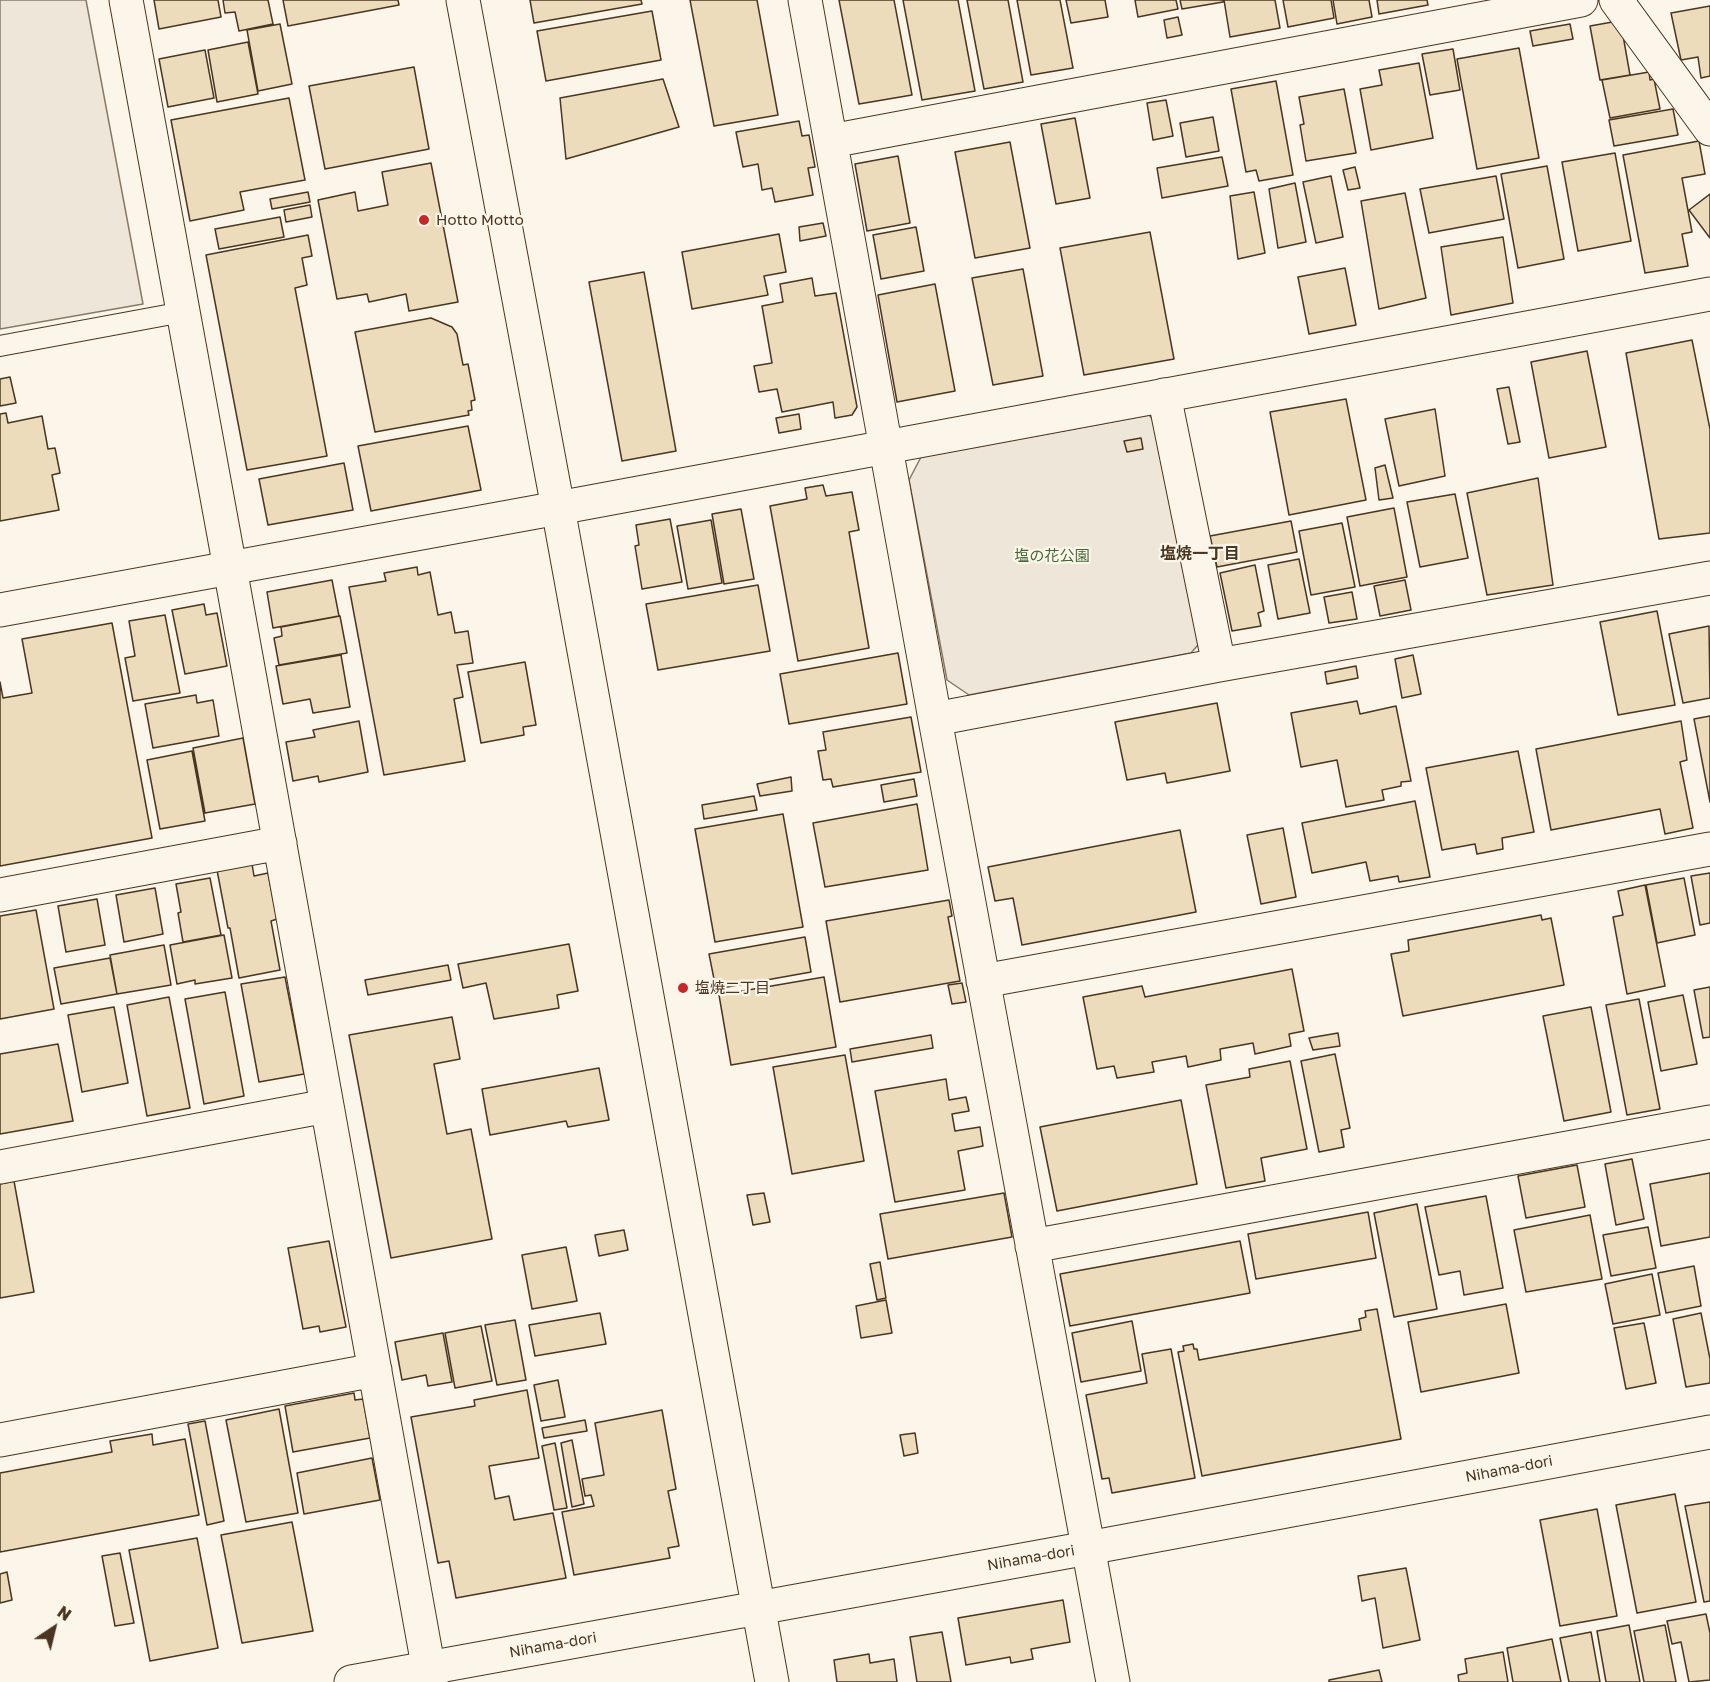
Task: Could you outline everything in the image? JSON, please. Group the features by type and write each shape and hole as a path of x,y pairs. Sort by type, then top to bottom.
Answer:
{"street":[{"path":"126,0 430,1674"},
{"path":"463,0 772,1682"},
{"path":"805,0 885,447 1113,1682"},
{"path":"831,141 1581,0"},
{"path":"1616,0 1710,129"},
{"path":"0,610 1710,294"},
{"path":"1164,395 1219,665"},
{"path":"935,719 1219,665 1710,578"},
{"path":"0,895 280,843"},
{"path":"983,981 1710,849"},
{"path":"0,1167 327,1106"},
{"path":"1032,1246 1710,1122"},
{"path":"0,1440 375,1370"},
{"name":"Nihama-dori","path":"351,1682 430,1674 758,1608 1710,1432"}],"lane":[{"path":"0,346 183,312"}],"green space":[{"path":"0,0 86,0 143,304 0,329"},
{"name":"塩の花公園","path":"1149,415 1163,432 1203,639 1191,653 969,695 947,680 909,480 921,457"}],"building":[{"path":"154,0 218,0 221,17 159,29"},
{"path":"223,0 268,0 273,24 239,31 235,12 225,13"},
{"path":"283,0 398,0 399,5 288,26"},
{"path":"530,0 641,0 642,4 534,23"},
{"path":"690,0 757,0 778,115 714,126"},
{"path":"839,0 894,0 912,95 859,104"},
{"path":"903,0 958,0 975,91 922,100"},
{"path":"967,0 1008,0 1023,82 984,89"},
{"path":"1017,0 1060,0 1073,68 1031,75"},
{"path":"1066,0 1105,0 1108,17 1071,23"},
{"path":"1135,0 1176,0 1178,9 1138,17"},
{"path":"1180,0 1223,0 1223,2 1182,9"},
{"path":"1224,0 1275,0 1280,28 1230,37"},
{"path":"1283,0 1331,0 1334,18 1288,27"},
{"path":"1333,0 1369,0 1372,17 1337,24"},
{"path":"1377,0 1427,0 1428,5 1379,14"},
{"path":"1710,6 1710,76 1701,78 1698,57 1681,60 1671,13"},
{"path":"652,11 661,60 546,81 537,31"},
{"path":"1178,17 1182,35 1167,38 1164,20"},
{"path":"1618,21 1621,24 1630,75 1600,80 1590,26"},
{"path":"280,24 292,84 258,91 247,30"},
{"path":"1570,24 1573,39 1533,46 1530,31"},
{"path":"248,42 258,94 217,102 208,50"},
{"path":"1519,48 1539,158 1477,169 1457,59"},
{"path":"1453,49 1460,90 1430,95 1422,54"},
{"path":"205,50 214,98 168,107 159,59"},
{"path":"1419,63 1433,138 1371,150 1360,89 1382,85 1379,70"},
{"path":"414,67 429,149 325,169 309,86"},
{"path":"1649,72 1650,80 1654,79 1660,109 1610,118 1602,80"},
{"path":"663,79 679,127 566,159 560,98"},
{"path":"1276,81 1293,175 1259,181 1256,170 1246,172 1231,89"},
{"path":"1344,89 1356,153 1306,161 1300,125 1304,124 1299,97"},
{"path":"289,98 305,180 240,192 244,210 190,221 171,120"},
{"path":"1166,100 1173,136 1153,140 1147,103"},
{"path":"1673,109 1678,135 1614,146 1609,120"},
{"path":"1213,117 1219,151 1186,157 1180,123"},
{"path":"1075,118 1090,198 1056,204 1041,124"},
{"path":"799,121 802,136 809,135 815,167 808,168 813,195 775,202 772,188 762,190 758,164 743,167 736,132"},
{"path":"1699,141 1705,174 1682,178 1692,232 1682,234 1688,266 1645,273 1623,155"},
{"path":"1010,142 1030,248 975,258 955,152"},
{"path":"1615,153 1631,241 1578,251 1562,162"},
{"path":"898,156 910,223 867,231 855,164"},
{"path":"1222,157 1228,186 1162,198 1157,168"},
{"path":"431,163 458,302 409,311 406,294 369,302 367,294 337,299 318,200 355,192 358,211 388,205 382,172"},
{"path":"1547,166 1564,259 1518,268 1501,174"},
{"path":"1355,167 1360,188 1348,190 1343,170"},
{"path":"1331,176 1343,237 1316,243 1303,182"},
{"path":"1496,176 1504,219 1429,233 1420,189"},
{"path":"1295,183 1306,242 1278,248 1269,189"},
{"path":"308,192 310,202 272,209 270,199"},
{"path":"1254,192 1265,253 1238,259 1230,196"},
{"path":"1405,193 1426,298 1379,309 1361,201"},
{"path":"1710,194 1710,238 1689,210"},
{"path":"310,205 312,217 286,222 284,210"},
{"path":"280,217 284,237 219,249 215,229"},
{"path":"823,223 826,236 800,241 799,227"},
{"path":"916,227 924,271 881,279 873,235"},
{"path":"1150,232 1174,359 1084,375 1060,248"},
{"path":"779,234 786,272 764,276 768,295 692,309 682,252"},
{"path":"308,235 312,256 302,258 307,285 295,288 327,456 247,470 206,255"},
{"path":"1503,237 1513,303 1451,315 1441,247"},
{"path":"1345,268 1356,325 1309,334 1298,277"},
{"path":"1023,269 1043,376 993,385 972,278"},
{"path":"644,272 676,451 622,461 589,282"},
{"path":"812,278 815,296 836,293 857,407 852,415 835,418 833,402 782,412 777,389 759,392 754,366 772,363 762,306 783,302 780,284"},
{"path":"935,284 955,391 897,402 878,295"},
{"path":"431,318 452,327 457,334 463,365 468,364 475,400 471,401 472,410 468,411 469,415 375,432 355,332"},
{"path":"1692,340 1710,429 1710,533 1659,539 1626,353"},
{"path":"1587,351 1606,447 1549,458 1531,362"},
{"path":"10,377 16,403 0,406 0,379"},
{"path":"1509,387 1520,442 1508,444 1497,389"},
{"path":"1346,399 1366,500 1289,515 1270,412"},
{"path":"1435,409 1445,476 1399,486 1385,419"},
{"path":"6,413 8,423 42,416 48,449 55,448 60,473 52,475 59,510 0,521 0,414"},
{"path":"799,414 801,429 779,433 776,418"},
{"path":"468,426 481,490 371,511 358,446"},
{"path":"1141,438 1143,449 1127,452 1124,441"},
{"path":"344,463 353,510 268,525 259,479"},
{"path":"1385,465 1393,498 1379,500 1375,468"},
{"path":"1538,478 1553,585 1487,595 1467,493"},
{"path":"823,485 826,496 852,492 859,530 849,532 869,648 798,661 770,506 807,499 805,488"},
{"path":"1455,494 1468,558 1420,567 1407,502"},
{"path":"1394,508 1407,577 1360,586 1347,517"},
{"path":"741,509 754,579 724,584 712,514"},
{"path":"670,519 682,582 642,589 635,546 639,545 636,525"},
{"path":"711,520 722,583 688,589 677,526"},
{"path":"1291,521 1297,552 1217,567 1210,536"},
{"path":"1342,523 1355,587 1311,595 1299,531"},
{"path":"1299,559 1310,613 1278,619 1268,565"},
{"path":"1255,565 1264,611 1258,613 1261,626 1232,631 1220,573"},
{"path":"417,567 418,575 430,572 438,615 451,612 455,633 468,631 473,663 457,665 463,697 454,699 465,761 384,775 349,587 386,581 384,573"},
{"path":"332,580 339,616 273,628 267,592"},
{"path":"1405,580 1411,610 1380,616 1374,586"},
{"path":"758,585 770,651 658,670 646,604"},
{"path":"1352,592 1357,619 1329,623 1324,597"},
{"path":"204,604 206,615 217,613 227,666 185,674 172,610"},
{"path":"1657,611 1675,705 1618,715 1600,622"},
{"path":"165,615 180,693 133,701 125,658 135,656 129,621"},
{"path":"340,616 347,653 279,665 274,638 282,636 281,627"},
{"path":"112,623 152,838 0,866 0,682 3,698 32,693 22,639"},
{"path":"1709,626 1710,698 1683,703 1669,634"},
{"path":"898,653 907,704 789,724 780,674"},
{"path":"341,655 350,707 313,713 310,699 283,704 276,666"},
{"path":"1413,655 1421,694 1402,698 1395,659"},
{"path":"525,662 536,725 523,727 524,735 481,743 468,672"},
{"path":"1356,666 1358,678 1327,684 1325,672"},
{"path":"196,695 197,703 213,700 219,736 153,748 145,704"},
{"path":"1357,701 1360,714 1396,706 1411,781 1401,782 1401,786 1382,790 1384,800 1346,807 1337,760 1301,767 1291,713"},
{"path":"1217,703 1230,771 1167,783 1165,773 1127,780 1115,722"},
{"path":"1710,716 1710,802 1694,719"},
{"path":"911,717 921,772 833,787 831,779 823,780 818,751 826,750 823,732"},
{"path":"359,721 368,772 319,782 318,776 293,781 286,742 315,737 313,730"},
{"path":"1681,721 1687,760 1680,762 1693,828 1665,834 1660,809 1551,830 1536,749"},
{"path":"243,738 255,804 205,813 193,748"},
{"path":"192,751 205,821 160,829 147,760"},
{"path":"1518,751 1534,832 1502,838 1503,849 1477,854 1475,844 1442,850 1426,768"},
{"path":"791,777 792,791 760,796 757,784"},
{"path":"914,779 917,796 884,802 881,785"},
{"path":"754,796 757,810 704,819 702,805"},
{"path":"1415,801 1430,877 1399,882 1398,876 1370,881 1366,862 1312,873 1302,823"},
{"path":"917,804 928,870 825,887 813,823"},
{"path":"783,814 803,927 715,942 695,829"},
{"path":"1283,828 1296,897 1261,904 1247,835"},
{"path":"1180,830 1196,912 1022,945 1013,898 995,901 988,867"},
{"path":"252,864 254,876 268,873 277,919 271,921 280,970 239,978 217,870"},
{"path":"1710,873 1710,923 1700,925 1691,876"},
{"path":"210,878 221,935 183,942 176,884"},
{"path":"1684,878 1695,935 1657,943 1646,885"},
{"path":"1645,885 1665,986 1627,994 1613,917 1623,915 1618,891"},
{"path":"155,888 163,934 124,942 116,895"},
{"path":"97,899 105,945 66,952 58,906"},
{"path":"949,900 952,916 948,917 960,981 840,1002 826,921"},
{"path":"36,910 54,1009 0,1019 0,916"},
{"path":"1541,915 1542,920 1551,918 1564,985 1403,1016 1391,954 1409,951 1408,940"},
{"path":"224,935 232,978 195,984 195,980 177,984 170,945"},
{"path":"805,937 811,972 716,989 709,954"},
{"path":"569,944 578,991 557,995 559,1008 494,1019 486,983 463,988 458,964"},
{"path":"164,945 171,985 117,994 110,955"},
{"path":"110,958 117,994 61,1004 54,968"},
{"path":"448,965 451,980 368,995 365,980"},
{"path":"1292,969 1304,1031 1289,1034 1291,1046 1255,1054 1253,1043 1220,1049 1221,1060 1188,1067 1186,1056 1152,1062 1154,1072 1117,1078 1114,1066 1097,1069 1083,997 1142,986 1145,997"},
{"path":"285,977 304,1074 259,1082 241,984"},
{"path":"824,977 836,1047 731,1065 719,995"},
{"path":"962,983 966,1002 952,1004 948,985"},
{"path":"1710,987 1710,1037 1703,1038 1694,990"},
{"path":"225,992 244,1096 204,1104 185,999"},
{"path":"1683,995 1697,1064 1661,1071 1648,1002"},
{"path":"169,997 190,1108 147,1116 127,1005"},
{"path":"1639,999 1660,1109 1627,1115 1606,1005"},
{"path":"114,1007 128,1083 82,1092 68,1015"},
{"path":"1591,1007 1611,1112 1564,1121 1543,1016"},
{"path":"452,1017 460,1059 434,1064 447,1134 471,1129 492,1239 391,1258 349,1035"},
{"path":"1338,1033 1340,1046 1313,1050 1309,1038"},
{"path":"931,1035 933,1048 852,1062 850,1049"},
{"path":"58,1044 73,1121 0,1134 0,1054"},
{"path":"1335,1054 1350,1128 1341,1130 1344,1147 1319,1152 1301,1061"},
{"path":"845,1055 864,1161 792,1174 773,1067"},
{"path":"1290,1061 1307,1149 1261,1158 1265,1181 1226,1188 1206,1085 1250,1077 1249,1069"},
{"path":"599,1068 609,1120 568,1127 566,1121 490,1135 482,1089"},
{"path":"946,1079 949,1100 966,1097 969,1111 952,1114 955,1131 980,1127 983,1146 958,1151 965,1190 895,1202 875,1091"},
{"path":"1181,1100 1197,1184 1057,1211 1040,1127"},
{"path":"1632,1159 1644,1219 1616,1225 1605,1164"},
{"path":"1577,1165 1585,1207 1526,1218 1518,1176"},
{"path":"1710,1173 1710,1237 1661,1246 1650,1184"},
{"path":"14,1181 34,1292 0,1298 0,1184"},
{"path":"764,1193 770,1222 753,1225 747,1195"},
{"path":"1004,1193 1012,1237 888,1259 880,1214"},
{"path":"1486,1196 1503,1288 1464,1295 1460,1271 1439,1275 1425,1207"},
{"path":"1417,1204 1437,1309 1394,1317 1374,1213"},
{"path":"1368,1212 1376,1258 1256,1279 1248,1234"},
{"path":"1590,1215 1602,1279 1526,1292 1514,1230"},
{"path":"1648,1227 1656,1268 1611,1276 1603,1235"},
{"path":"624,1230 628,1250 599,1256 595,1235"},
{"path":"329,1241 346,1327 320,1332 319,1326 303,1329 288,1248"},
{"path":"1240,1241 1250,1293 1070,1326 1060,1274"},
{"path":"566,1247 577,1301 532,1309 522,1255"},
{"path":"880,1262 886,1298 877,1300 870,1264"},
{"path":"1694,1266 1701,1306 1666,1313 1658,1273"},
{"path":"1652,1274 1660,1315 1613,1324 1605,1284"},
{"path":"886,1300 892,1333 861,1338 856,1306"},
{"path":"1506,1304 1519,1373 1421,1392 1408,1322"},
{"path":"1377,1309 1401,1439 1202,1476 1178,1352 1184,1351 1183,1346 1193,1344 1194,1349 1197,1349 1199,1360 1361,1330 1359,1319 1366,1317 1365,1311"},
{"path":"600,1313 606,1344 535,1356 529,1325"},
{"path":"1701,1313 1710,1359 1710,1383 1686,1387 1673,1319"},
{"path":"515,1320 526,1380 497,1385 485,1325"},
{"path":"1132,1321 1141,1371 1081,1382 1072,1333"},
{"path":"1644,1323 1656,1383 1626,1389 1614,1328"},
{"path":"481,1326 492,1381 455,1388 445,1333"},
{"path":"443,1333 452,1382 428,1386 426,1375 402,1380 395,1342"},
{"path":"1171,1349 1195,1478 1112,1493 1109,1478 1102,1479 1086,1395 1147,1383 1142,1354"},
{"path":"558,1380 565,1417 541,1421 534,1385"},
{"path":"527,1390 539,1458 489,1466 495,1499 509,1496 514,1520 553,1513 566,1578 456,1598 449,1561 438,1563 411,1417 475,1406 474,1400"},
{"path":"354,1393 355,1400 363,1399 370,1438 293,1452 285,1406"},
{"path":"279,1409 298,1513 246,1522 226,1420"},
{"path":"662,1410 676,1489 668,1491 679,1546 668,1548 670,1558 574,1575 562,1512 594,1506 591,1495 585,1496 582,1479 604,1475 595,1423"},
{"path":"585,1420 587,1431 544,1438 542,1428"},
{"path":"205,1421 224,1521 207,1525 188,1424"},
{"path":"915,1433 918,1453 904,1456 900,1435"},
{"path":"152,1434 153,1445 185,1439 199,1515 0,1552 0,1473 112,1452 110,1441"},
{"path":"572,1440 584,1504 572,1507 561,1443"},
{"path":"555,1443 567,1508 554,1510 542,1446"},
{"path":"372,1458 380,1500 304,1514 297,1473"},
{"path":"1675,1494 1696,1602 1637,1613 1616,1505"},
{"path":"1710,1502 1710,1601 1704,1602 1685,1506"},
{"path":"1597,1509 1617,1616 1560,1626 1540,1520"},
{"path":"292,1522 313,1631 242,1643 221,1535"},
{"path":"197,1538 218,1648 150,1661 129,1550"},
{"path":"120,1553 134,1623 115,1626 102,1556"},
{"path":"1406,1568 1420,1640 1383,1648 1375,1598 1362,1601 1358,1576"},
{"path":"7,1572 12,1600 0,1603 0,1574"},
{"path":"1063,1600 1070,1642 1031,1649 1033,1659 1011,1663 1010,1657 966,1665 958,1618"},
{"path":"1706,1614 1710,1633 1710,1680 1689,1682 1681,1642 1672,1644 1667,1621"},
{"path":"1629,1625 1640,1682 1606,1682 1597,1631"},
{"path":"1665,1625 1676,1682 1644,1682 1634,1631"},
{"path":"942,1632 951,1682 917,1682 910,1637"},
{"path":"1591,1632 1600,1682 1569,1682 1560,1638"},
{"path":"1552,1639 1561,1682 1513,1682 1507,1648"},
{"path":"1503,1652 1508,1682 1459,1682 1458,1675 1467,1673 1465,1659"},
{"path":"869,1654 870,1663 894,1659 897,1682 837,1682 834,1660"},
{"path":"1379,1670 1382,1682 1329,1682 1329,1680"}],"place":[{"name":"Hotto Motto","path":"424,220"},
{"name":"塩焼二丁目","path":"683,988"}],"district":[{"name":"塩焼一丁目","path":"1200,554"}]}
